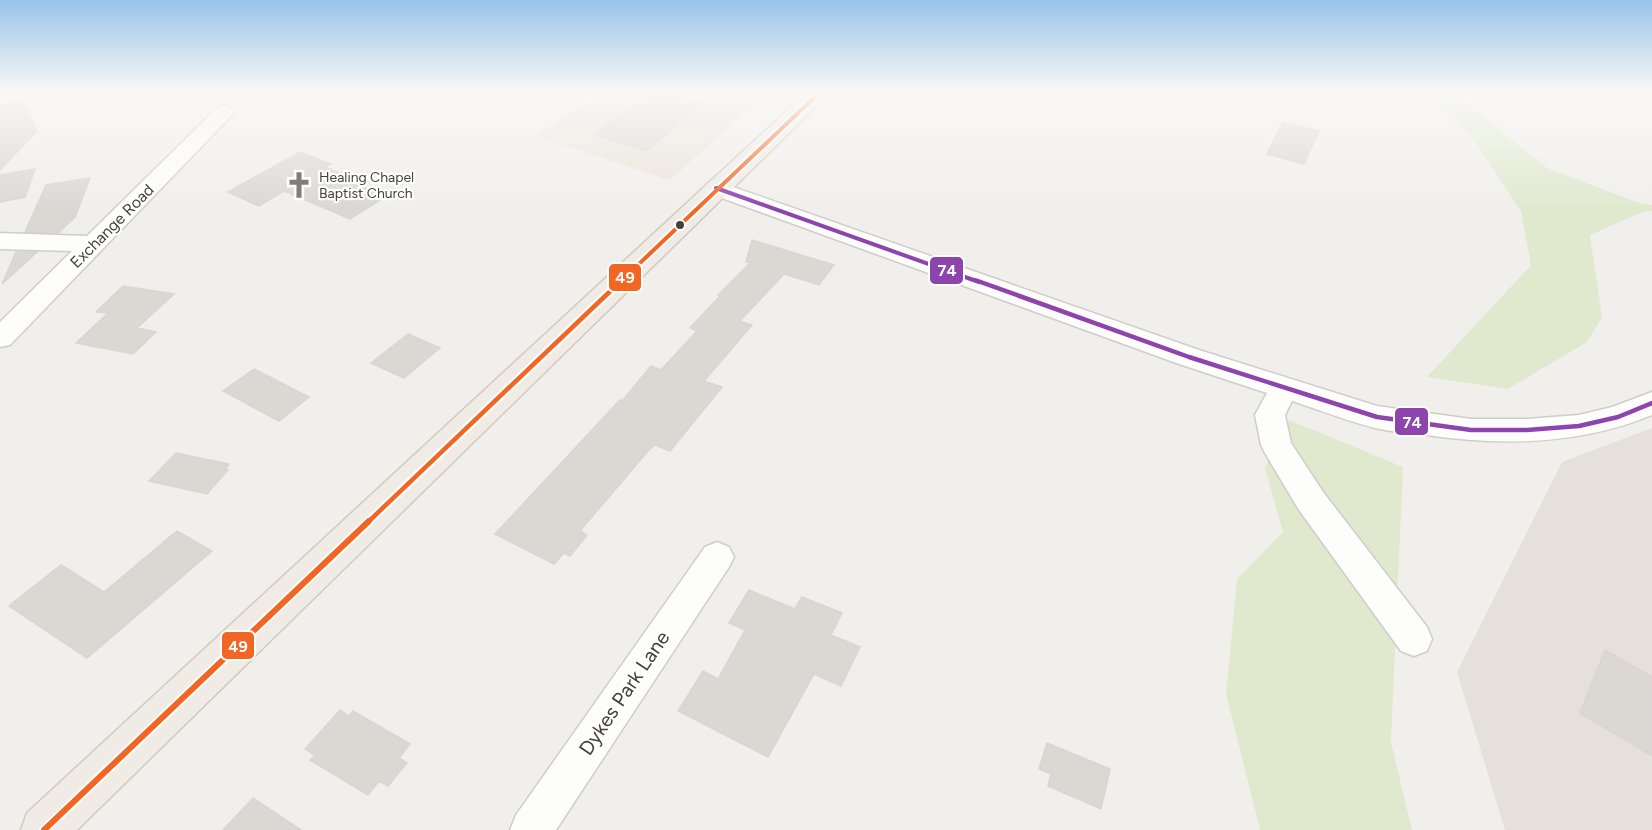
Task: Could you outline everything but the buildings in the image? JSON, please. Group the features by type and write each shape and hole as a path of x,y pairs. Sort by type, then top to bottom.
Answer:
{"main road":[{"path":"44,830 777,132"}],"street":[{"name":"Exchange Road","path":"0,338 205,132"},
{"path":"716,188 1189,357 1377,417 1471,430 1527,430 1580,426 1618,417 1652,403"},
{"path":"0,241 94,244"},
{"path":"1284,388 1270,415 1276,445 1311,501 1414,639"},
{"name":"Dykes Park Lane","path":"531,830 717,556"}],"shaded area":[{"path":"542,132 723,132 670,180 536,136"},
{"path":"1652,428 1652,830 1505,830 1457,672 1562,462"}],"green space":[{"path":"1466,132 1502,132 1547,168 1639,203 1652,205 1652,211 1645,211 1590,235 1602,317 1587,342 1508,389 1427,377 1531,265 1521,211 1473,138"},
{"path":"1289,420 1403,467 1391,742 1412,830 1260,830 1226,694 1237,579 1283,532 1265,468"}],"transit line":[{"name":"49","path":"44,830 778,132"},
{"name":"74","path":"716,188 1189,357 1377,417 1471,430 1527,430 1579,426 1618,417 1652,403"}],"place":[{"name":"Healing Chapel Baptist Church","path":"299,185"}]}
